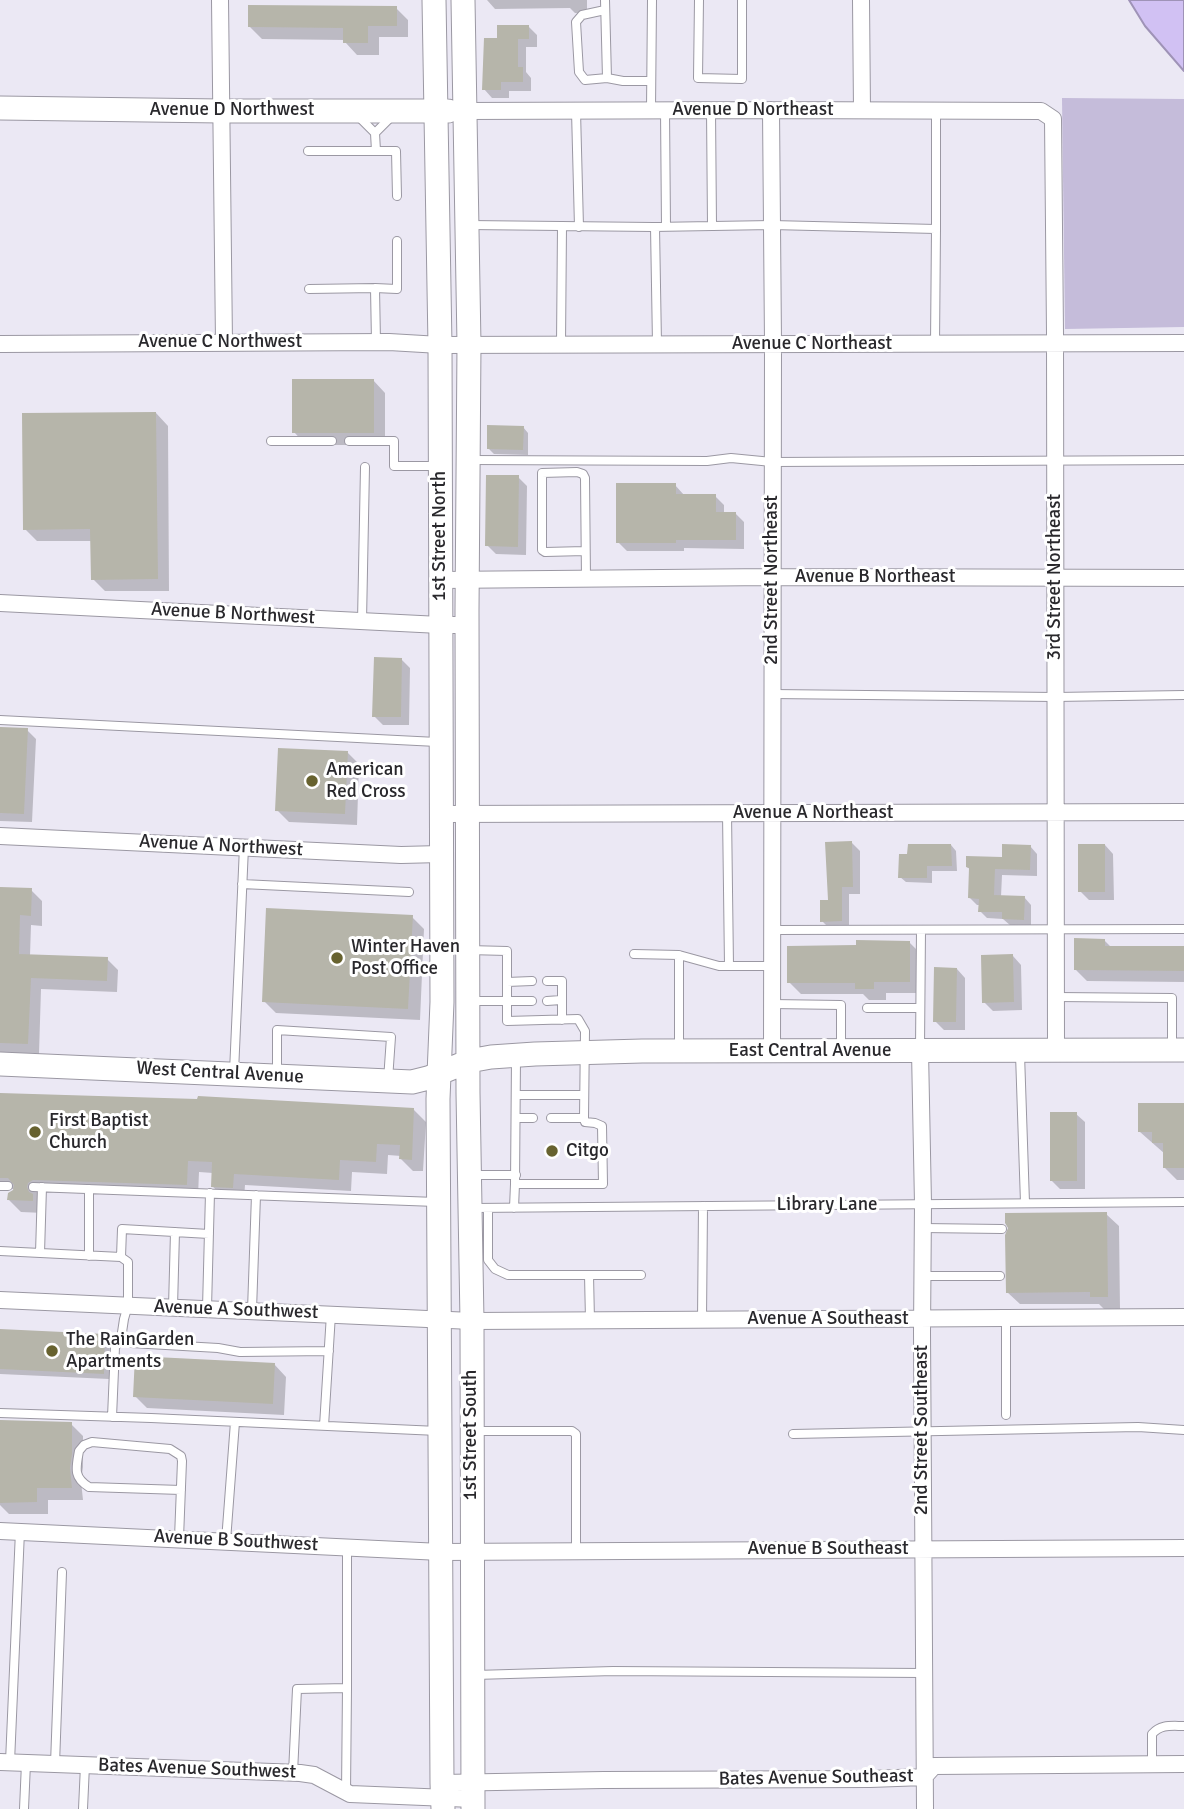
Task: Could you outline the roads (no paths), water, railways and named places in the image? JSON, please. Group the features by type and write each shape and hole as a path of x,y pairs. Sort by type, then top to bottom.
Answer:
{"main road":[{"name":"1st Street North","path":"434,0 440,345 442,1002 439,1073"},
{"name":"1st Street North","path":"463,0 469,344 469,1061"},
{"name":"Avenue D Northwest","path":"0,108 464,111"},
{"name":"East Central Avenue","path":"439,1073 469,1061 491,1057 584,1052 1178,1050"},
{"name":"1st Street South","path":"469,1061 469,1175 479,1208 472,1321 473,1797"},
{"name":"West Central Avenue","path":"0,1064 412,1082 439,1073"},
{"name":"1st Street South","path":"439,1073 443,1797"}],"street":[{"path":"220,0 224,342"},
{"path":"861,0 862,110"},
{"name":"2nd Street Northeast","path":"771,110 772,1051"},
{"name":"Avenue D Northeast","path":"464,111 1041,111"},
{"name":"3rd Street Northeast","path":"1041,111 1053,119 1054,133 1056,1050"},
{"name":"Avenue C Northwest","path":"0,344 376,342 440,345"},
{"name":"Avenue C Northeast","path":"440,345 1184,343"},
{"name":"Avenue B Northeast","path":"440,580 772,577 1184,578"},
{"name":"Avenue B Northwest","path":"0,603 467,625"},
{"name":"Avenue A Northeast","path":"441,814 1184,812"},
{"name":"Avenue A Northwest","path":"0,836 401,855 441,854"},
{"name":"2nd Street Southeast","path":"920,1051 925,1809"},
{"name":"Avenue A Southwest","path":"0,1300 472,1321"},
{"name":"Avenue A Southeast","path":"472,1321 1184,1317"},
{"name":"Avenue B Southwest","path":"0,1531 471,1552"},
{"name":"Avenue B Southeast","path":"471,1552 1184,1548"},
{"name":"Bates Avenue Southwest","path":"12,1762 293,1773 314,1775 346,1793 361,1796 443,1797"},
{"name":"Bates Avenue Southeast","path":"443,1797 473,1797 604,1780 870,1779 924,1777 934,1766 1184,1764"}],"lane":[{"path":"605,0 607,78"},
{"path":"652,0 651,81 658,110 666,227"},
{"path":"699,0 698,78 742,79 742,0"},
{"path":"606,10 582,15 576,22 579,72 585,80 607,78 651,81"},
{"path":"711,110 712,226"},
{"path":"935,344 936,110"},
{"path":"352,111 375,133 376,151"},
{"path":"375,133 397,111"},
{"path":"576,111 579,227"},
{"path":"308,151 396,151 397,196"},
{"path":"467,225 772,225 936,229"},
{"path":"561,344 562,226"},
{"path":"655,227 657,344"},
{"path":"309,289 397,289 397,241"},
{"path":"375,288 376,342"},
{"path":"271,442 331,442"},
{"path":"349,442 394,442 394,466 440,466"},
{"path":"468,460 1184,460"},
{"path":"362,621 365,467"},
{"path":"585,551 542,550 542,473 577,472 585,478 586,579"},
{"path":"772,694 1055,697 1184,695"},
{"path":"0,720 441,742"},
{"path":"727,813 729,966"},
{"path":"234,1073 244,847"},
{"path":"242,884 409,891"},
{"path":"772,930 1184,929"},
{"path":"920,1051 921,930"},
{"path":"468,950 507,951 508,1020 578,1020 585,1031 584,1118 585,1122 602,1126 603,1184 469,1175"},
{"path":"634,954 679,955 719,966 772,966"},
{"path":"679,955 679,1051"},
{"path":"508,982 532,981"},
{"path":"547,981 562,981 562,1020"},
{"path":"1056,997 1172,998 1178,1050"},
{"path":"547,1001 561,1000"},
{"path":"468,1001 531,1001"},
{"path":"772,1004 841,1005 841,1051"},
{"path":"867,1008 920,1008"},
{"path":"277,1076 277,1030 391,1037 388,1081"},
{"path":"1020,1051 1025,1203"},
{"path":"514,1208 516,1055"},
{"path":"516,1095 583,1095"},
{"path":"516,1118 533,1118"},
{"path":"551,1118 584,1118"},
{"path":"40,1253 37,1187 438,1202"},
{"path":"89,1189 89,1256"},
{"path":"206,1308 210,1193"},
{"path":"252,1310 256,1195"},
{"name":"Library Lane","path":"479,1208 1184,1202"},
{"path":"702,1320 703,1206"},
{"path":"923,1228 1002,1229"},
{"path":"121,1257 122,1229 209,1234"},
{"path":"173,1307 175,1232"},
{"path":"479,1239 495,1269 508,1275 640,1275"},
{"path":"0,1251 121,1257 128,1262 128,1305 121,1339 115,1347 112,1416"},
{"path":"589,1275 590,1320"},
{"path":"922,1276 1000,1276"},
{"path":"324,1426 331,1314"},
{"path":"1006,1318 1006,1415"},
{"path":"121,1339 131,1343 218,1348 240,1352 329,1351"},
{"path":"0,1413 440,1431"},
{"path":"226,1541 235,1422"},
{"path":"793,1434 1138,1427 1184,1430"},
{"path":"471,1431 572,1431 576,1434 576,1551"},
{"path":"179,1538 181,1490 182,1461 181,1455 170,1449 92,1442 79,1451 77,1476 80,1482 89,1487 181,1490"},
{"path":"20,1531 12,1762 24,1809"},
{"path":"346,1793 347,1546"},
{"path":"55,1764 62,1572"},
{"path":"472,1675 613,1671 924,1673"},
{"path":"293,1773 297,1689 347,1688"},
{"path":"1152,1764 1154,1731 1164,1726 1184,1726"},
{"path":"83,1809 85,1765"}],"place":[{"name":"American Red Cross","path":"312,781"},
{"name":"Winter Haven Post Office","path":"337,958"},
{"name":"First Baptist Church","path":"35,1132"},
{"name":"Citgo","path":"552,1151"},
{"name":"The RainGarden Apartments","path":"52,1351"}]}
